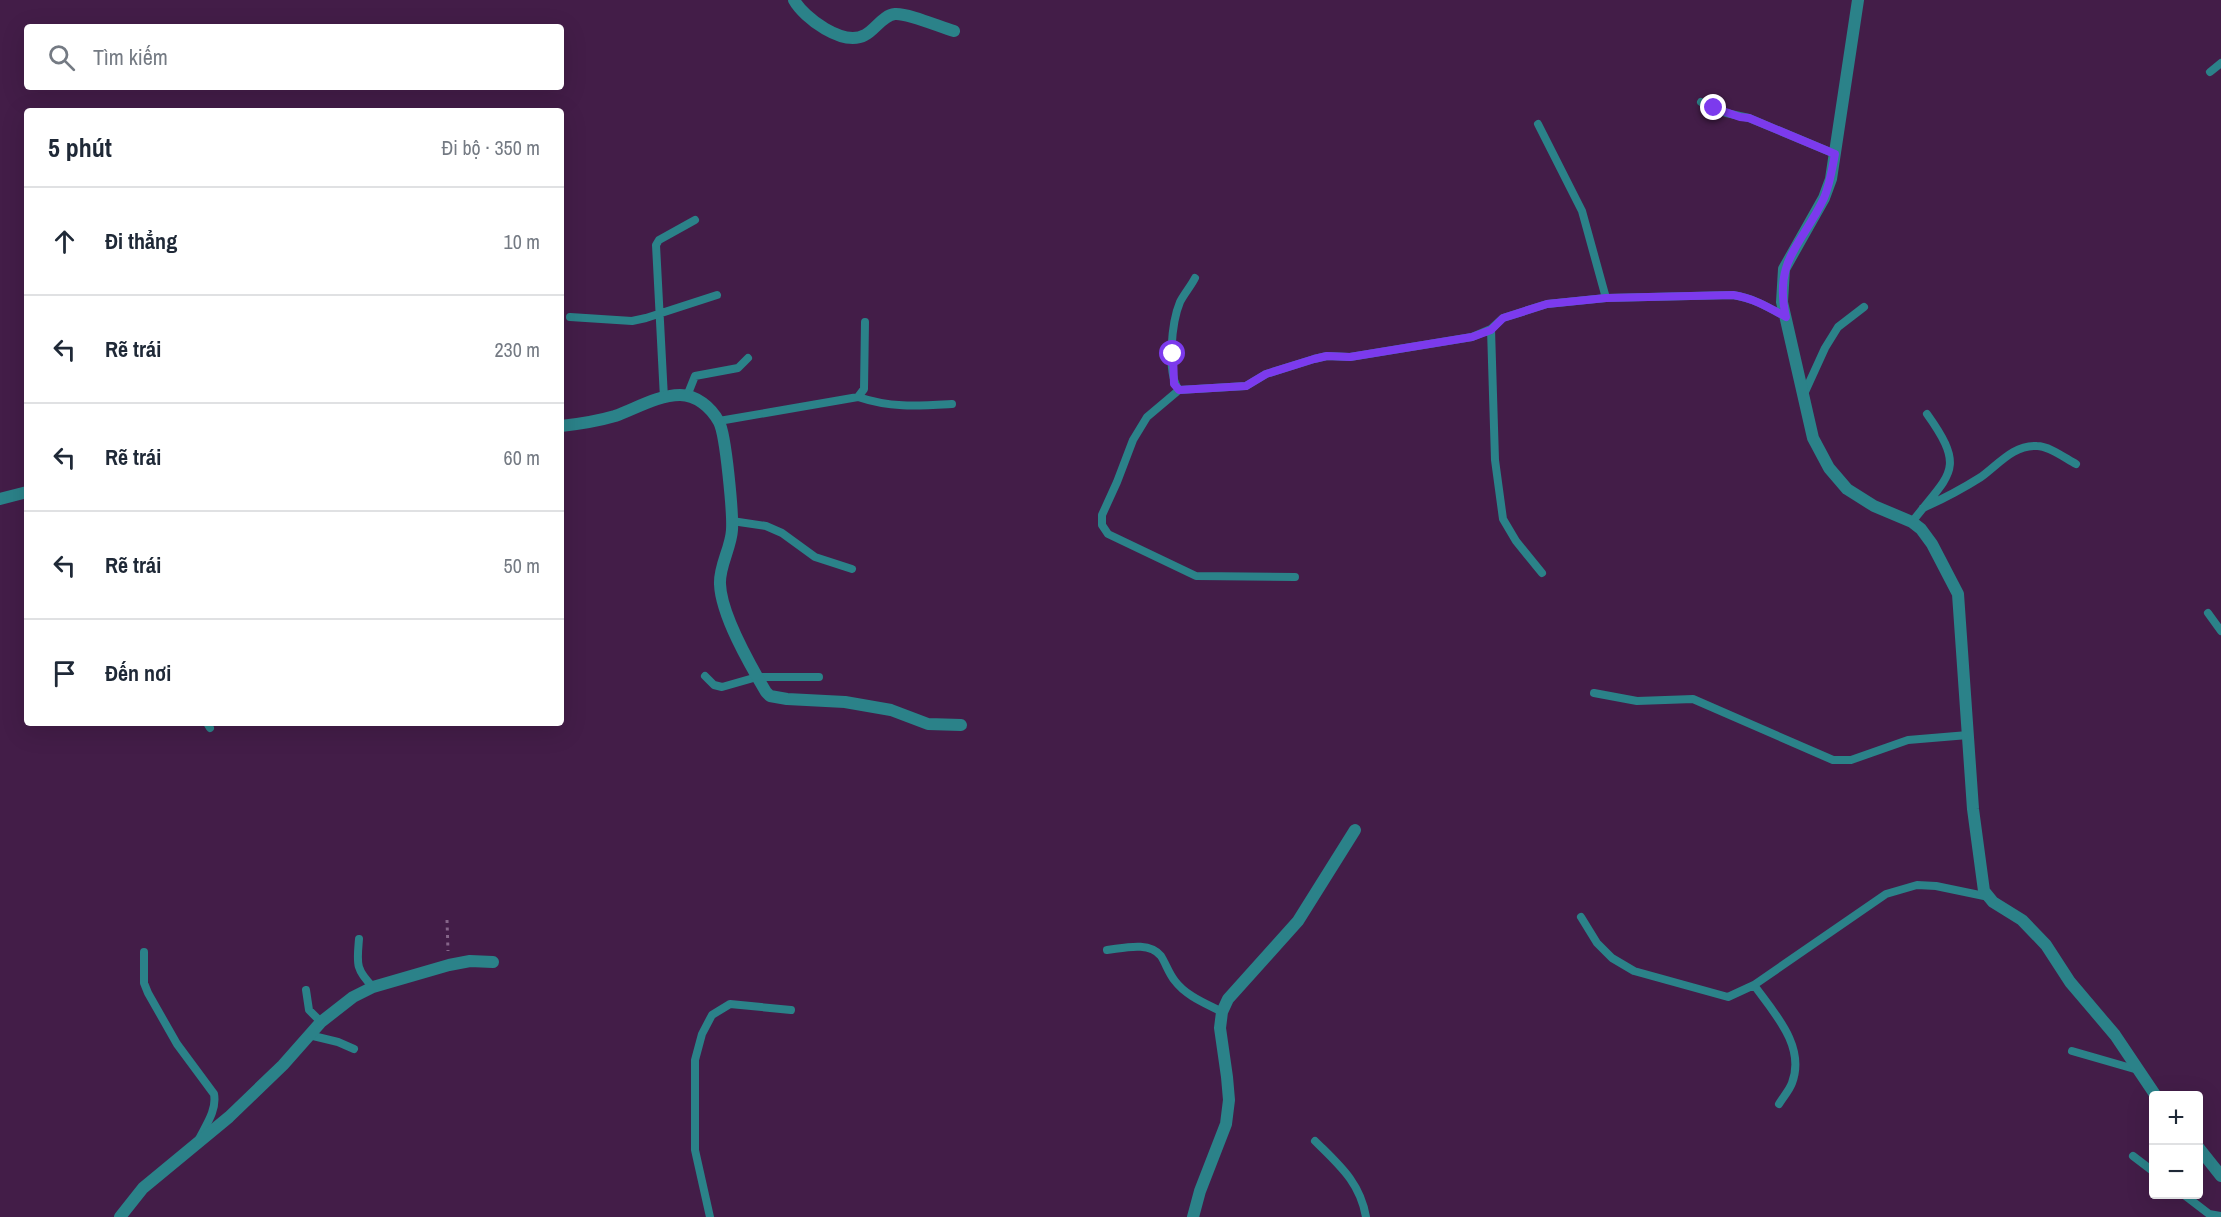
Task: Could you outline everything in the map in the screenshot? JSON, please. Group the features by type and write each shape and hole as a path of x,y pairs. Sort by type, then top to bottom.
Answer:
{"street":[{"path":"794,0 820,27 849,38 862,37 892,14 954,31"},
{"path":"1858,0 1830,179 1824,198 1784,269 1782,285 1786,317 1813,438 1828,468 1847,489 1874,506 1912,522 1921,529 1932,544 1958,594 1973,809 1984,891 1993,902 2022,920 2046,945 2070,982 2115,1035 2153,1091"},
{"path":"564,425 612,417 674,395 694,397 704,403 719,421 723,433 732,520 732,534 720,583 730,621 757,677 770,696 845,702 891,710 928,724 961,725"},
{"path":"0,499 24,493"},
{"path":"1192,1217 1226,1124 1229,1100 1220,1028 1222,1012 1228,999 1298,921 1355,830"},
{"path":"120,1217 143,1188 229,1117 283,1065 321,1022 353,998 373,987 449,965 470,961 492,962"},
{"path":"2203,1152 2221,1176"}],"lane":[{"path":"2210,72 2221,63"},
{"path":"1701,102 1726,113 1749,118 1835,154"},
{"path":"1538,124 1582,211 1606,298"},
{"path":"664,398 656,245 659,240 695,220"},
{"path":"1179,390 1174,384 1173,335 1180,303 1195,278"},
{"path":"570,317 632,321 717,294"},
{"path":"1295,577 1196,576 1108,534 1102,525 1102,515 1138,432 1147,417 1179,390 1246,386 1266,374 1327,356 1350,357 1461,339 1491,330 1503,318 1547,304 1606,298 1733,295 1761,303 1786,317"},
{"path":"1803,394 1824,348 1838,327 1864,307"},
{"path":"858,397 864,389 865,322"},
{"path":"1491,330 1495,460 1503,519 1516,541 1542,573"},
{"path":"687,396 695,376 738,368 748,358"},
{"path":"719,421 858,397 882,405 952,404"},
{"path":"1912,522 1947,479 1951,466 1949,452 1942,436 1927,414"},
{"path":"1923,508 1953,494 1982,476 2006,455 2024,447 2040,445 2076,464"},
{"path":"732,520 766,526 782,533 814,557 852,570"},
{"path":"2208,613 2221,631"},
{"path":"705,676 714,685 722,687 757,677 819,676"},
{"path":"1594,693 1637,701 1693,699 1833,760 1851,760 1908,740 1968,735"},
{"path":"1581,917 1597,943 1612,958 1634,971 1728,996 1754,985 1886,894 1917,885 1936,886 1989,897"},
{"path":"359,939 358,969 373,987"},
{"path":"1107,950 1141,947 1155,951 1175,981 1184,990 1222,1012"},
{"path":"144,952 144,983 148,993 177,1044 214,1094 216,1102 213,1112 197,1142"},
{"path":"1754,985 1789,1034 1796,1066 1791,1085 1779,1104"},
{"path":"306,990 309,1010 321,1022"},
{"path":"710,1217 695,1150 695,1060 702,1034 712,1015 730,1004 791,1010"},
{"path":"309,1035 338,1042 354,1049"},
{"path":"2072,1051 2138,1070"},
{"path":"1315,1141 1351,1177 1364,1202 1366,1217"},
{"path":"2133,1156 2149,1168"},
{"path":"2190,1199 2209,1214 2221,1216"}],"path":[{"path":"447,920 449,965"}],"route":[{"path":"1173,354 1174,384 1179,390 1226,388 1246,386 1266,374 1327,356 1350,357 1472,337 1491,330 1503,318 1547,304 1606,298 1733,295 1761,303 1786,317 1782,302 1784,269 1824,198 1835,154 1749,118 1714,108"}]}
